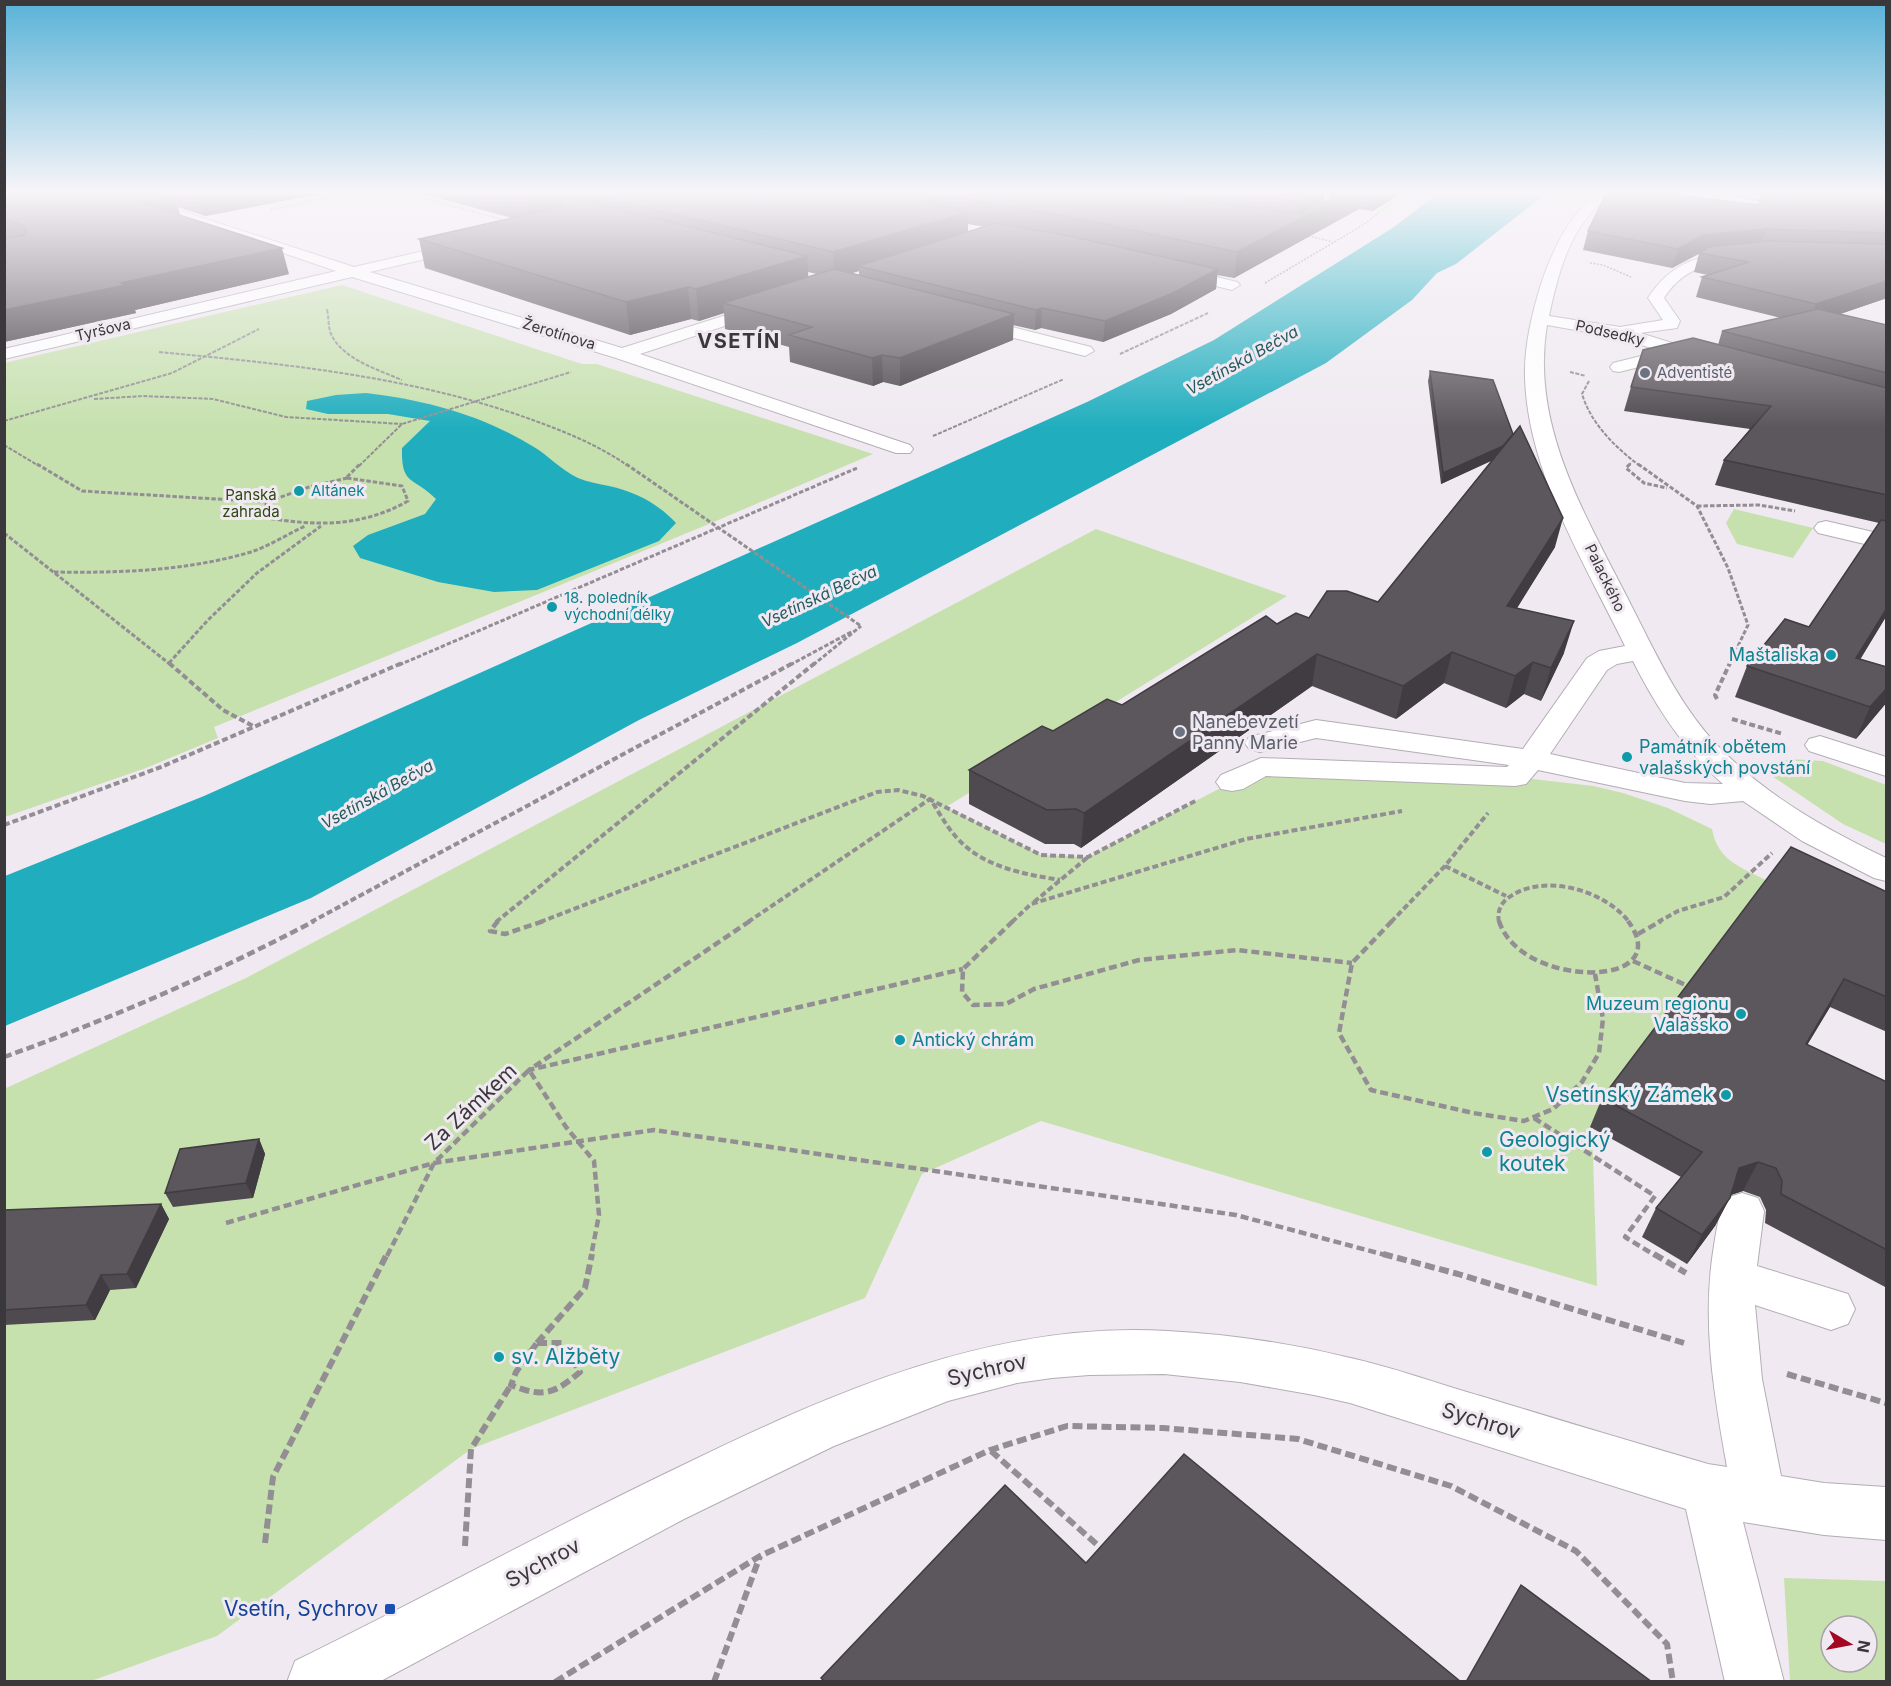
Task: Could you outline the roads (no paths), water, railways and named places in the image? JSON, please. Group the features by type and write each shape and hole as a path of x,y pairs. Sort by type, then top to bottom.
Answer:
{"street":[{"name":"Žerotínova","path":"349,271 622,354 903,449"},
{"name":"Tyršova","path":"4,354 359,271"},
{"path":"1168,271 1232,285"},
{"name":"Palackého","path":"1554,271 1540,319 1536,345 1534,388 1542,430 1574,514 1665,696 1708,754 1750,791 1804,829 1887,872"},
{"path":"1618,332 1675,329 1656,298 1674,274 1680,271"},
{"path":"622,354 788,300"},
{"path":"951,316 1085,351"},
{"name":"Podsedky","path":"1540,319 1618,332 1727,365"},
{"name":"Podsedky","path":"1619,367 1679,352"},
{"path":"1826,528 1887,542"},
{"path":"1523,768 1597,664 1609,657 1641,652"},
{"path":"1260,743 1316,729 1424,742 1523,768 1685,792 1710,795 1750,791"},
{"path":"1821,745 1887,767"},
{"path":"1232,782 1261,766 1523,768"},
{"path":"1742,1210 1732,1278 1731,1309 1736,1359 1734,1495 1755,1682"},
{"path":"1732,1278 1831,1309"},
{"name":"Sychrov","path":"316,1682 578,1544 736,1466 858,1411 966,1373 1053,1356 1099,1352 1156,1352 1241,1359 1296,1367 1350,1380 1734,1495 1824,1509 1887,1513"}],"water":[{"name":"Vsetínská Bečva","path":"1324,271 1442,271 1412,300 1326,363 797,643 639,720 311,898 5,1026 5,876 204,796 1087,402 1214,340"},
{"path":"366,393 432,405 494,426 534,447 578,478 619,488 646,499 676,523 659,541 537,590 494,592 438,582 360,558 353,546 368,535 425,514 436,499 406,475 402,460 402,448 430,421 388,414 328,414 306,409 307,401 336,395"}],"place":[{"name":"Adventisté","path":"1645,373"},
{"name":"Altánek","path":"299,491"},
{"name":"18. poledník východní délky","path":"552,607"},
{"name":"Maštaliska","path":"1831,655"},
{"name":"Nanebevzetí Panny Marie","path":"1180,732"},
{"name":"Památník obětem valašských povstání","path":"1627,757"},
{"name":"Muzeum regionu Valašsko","path":"1741,1014"},
{"name":"Antický chrám","path":"900,1040"},
{"name":"Vsetínský Zámek","path":"1726,1095"},
{"name":"Geologický koutek","path":"1487,1152"},
{"name":"sv. Alžběty","path":"499,1357"},
{"name":"Vsetín, Sychrov","path":"390,1609"}],"district":[{"name":"VSETÍN","path":"739,341"}],"park label":[{"name":"Panská zahrada","path":"251,504"}]}
